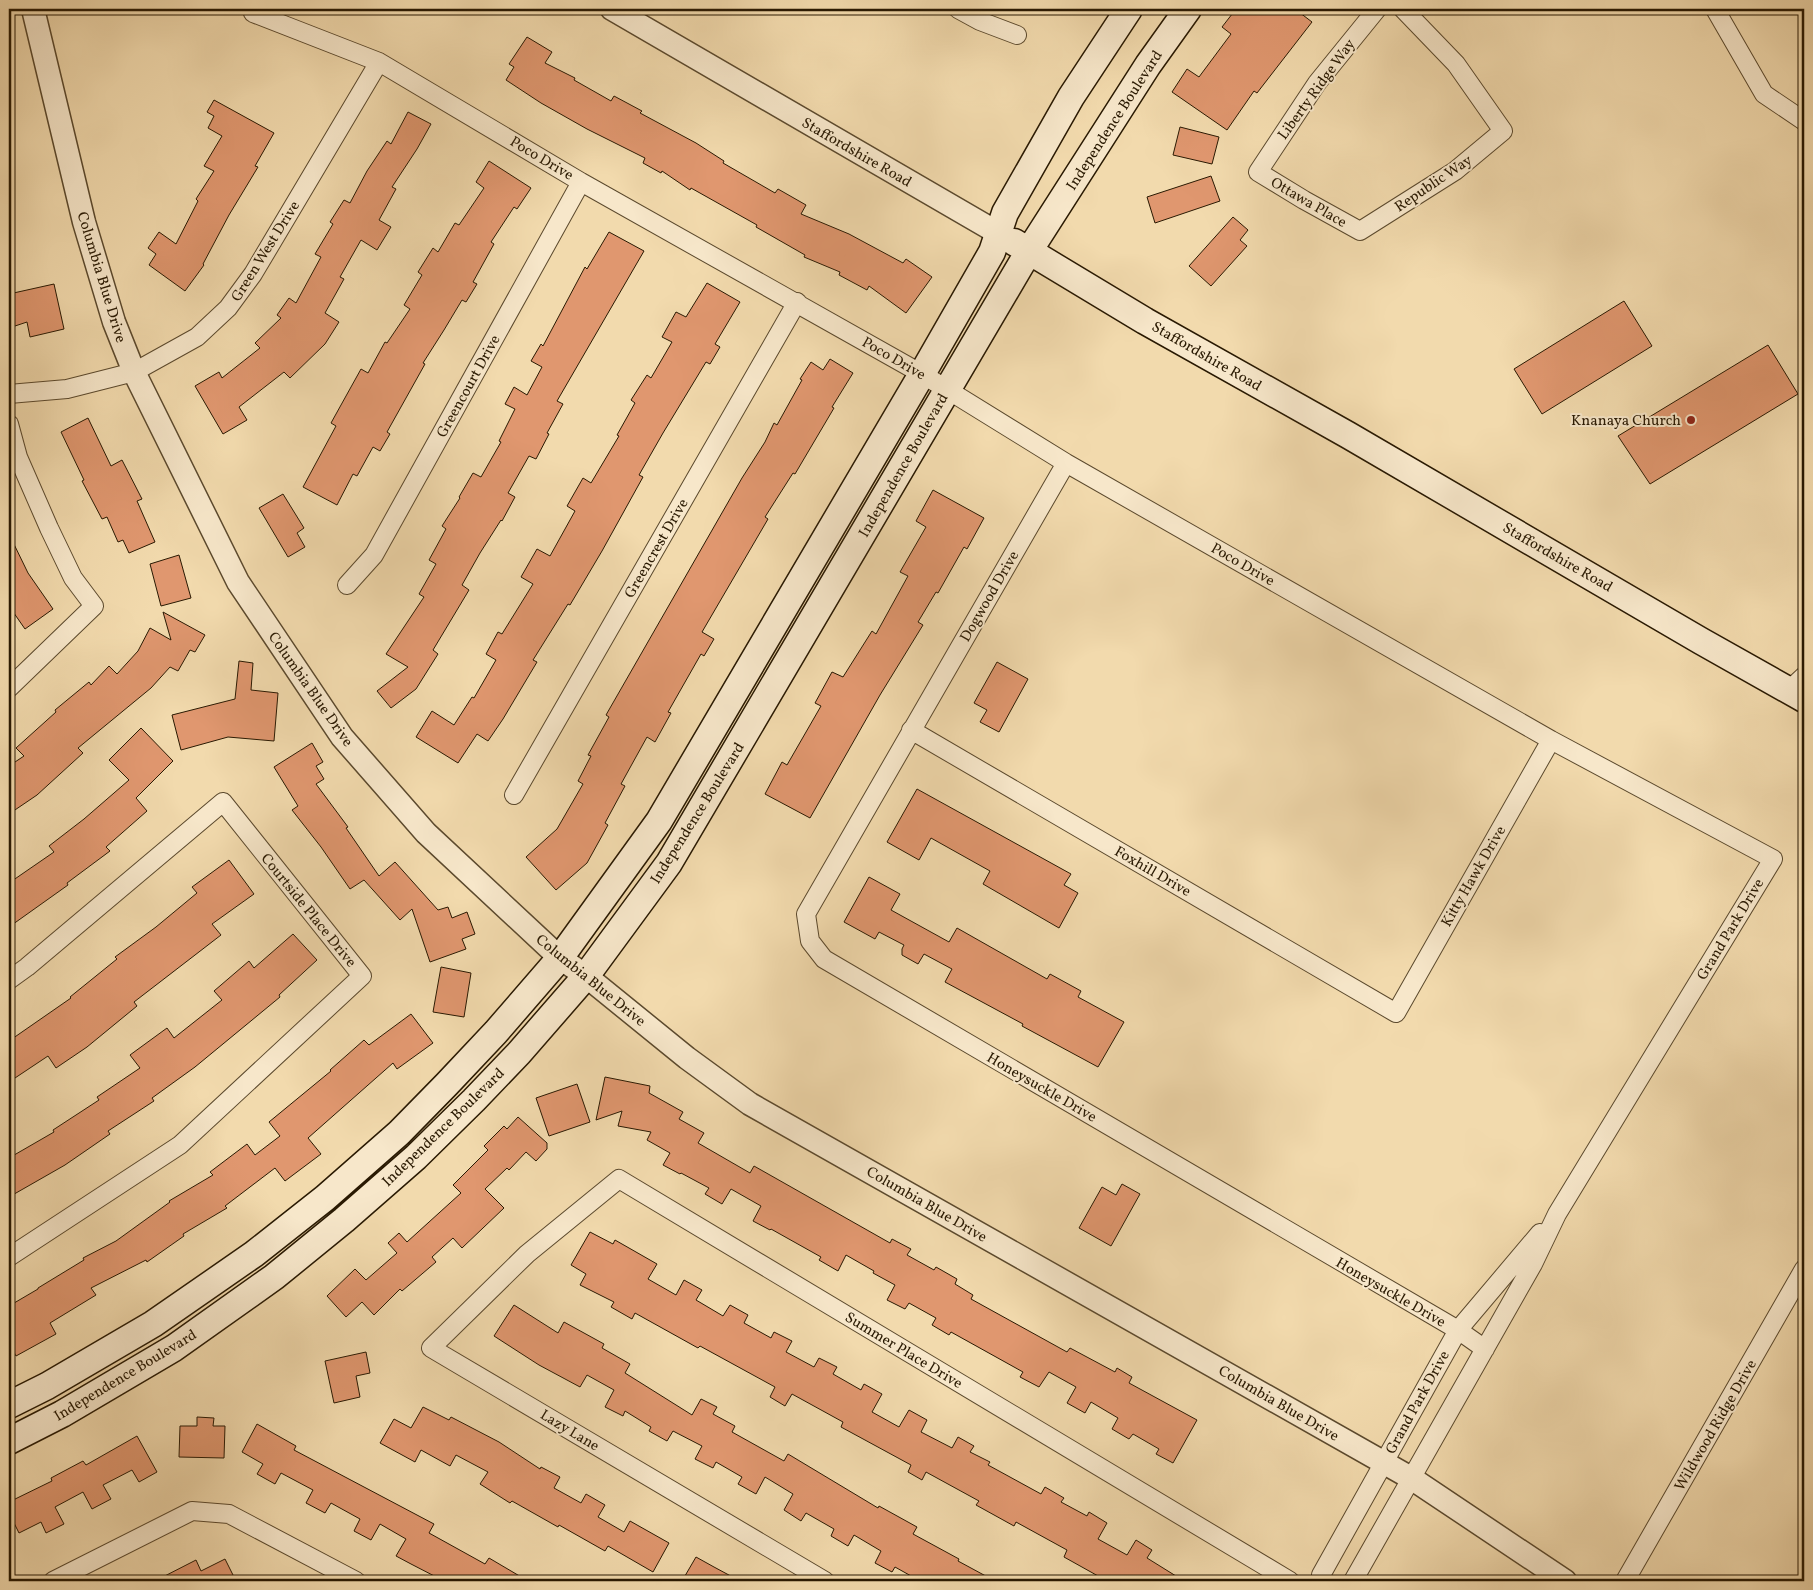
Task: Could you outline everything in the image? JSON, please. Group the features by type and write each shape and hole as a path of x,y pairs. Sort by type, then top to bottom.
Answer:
{"main road":[{"name":"Independence Boulevard","path":"9,1405 47,1386 154,1324 254,1254 325,1198 398,1133 447,1084 496,1032 560,958 659,822 992,252 1008,206 1071,97 1129,9"},
{"name":"Independence Boulevard","path":"9,1440 62,1414 174,1348 274,1277 344,1220 416,1157 519,1053 586,976 669,863 1029,251 1148,66 1188,9"},
{"name":"Staffordshire Road","path":"998,233 1701,641 1799,688"},
{"path":"751,666 777,682"},
{"path":"325,1198 344,1220"},
{"path":"47,1386 62,1414"}],"street":[{"name":"Columbia Blue Drive","path":"33,9 84,222 114,322 134,372 238,582 342,737 426,833 560,958 586,976 687,1058 750,1104 1411,1478 1565,1581"},
{"name":"Staffordshire Road","path":"612,9 998,233"},
{"path":"958,9 980,21 1017,35"},
{"name":"Liberty Ridge Way","path":"1258,172 1317,84 1378,9"},
{"name":"Republic Way","path":"1360,231 1455,171 1503,131 1456,64 1403,9"},
{"path":"1714,9 1764,94 1804,122"},
{"name":"Poco Drive","path":"253,14 379,62 582,182 922,374 1066,463 1551,740"},
{"name":"Green West Drive","path":"9,394 66,389 134,372 197,337 228,308 253,274 379,62"},
{"name":"Ottawa Place","path":"1258,172 1360,231"},
{"name":"Greencourt Drive","path":"347,585 374,555 582,182"},
{"name":"Greencrest Drive","path":"514,795 797,302"},
{"path":"9,424 18,457 49,528 74,578 94,606 9,688"},
{"name":"Dogwood Drive","path":"911,730 1066,463"},
{"name":"Foxhill Drive","path":"911,730 1396,1013"},
{"name":"Honeysuckle Drive","path":"911,730 806,914 810,941 824,959 1458,1330 1485,1349"},
{"name":"Kitty Hawk Drive","path":"1396,1013 1551,740"},
{"name":"Grand Park Drive","path":"1353,1581 1533,1264 1556,1214 1773,860 1551,740"},
{"name":"Courtside Place Drive","path":"9,980 223,802 362,976 180,1145 9,1257"},
{"name":"Summer Place Drive","path":"527,1254 619,1179 1290,1581"},
{"name":"Grand Park Drive","path":"1321,1581 1321,1575 1458,1330 1556,1214"},
{"name":"Lazy Lane","path":"527,1254 431,1348 825,1581"},
{"name":"Wildwood Ridge Drive","path":"1625,1581 1804,1269"},
{"path":"53,1581 192,1511 229,1514 356,1581"}],"building":[{"path":"1236,9 1295,9 1312,22 1257,93 1254,91 1227,130 1172,92 1187,69 1199,77 1231,34 1222,27"},
{"path":"527,37 552,52 545,63 575,78 574,80 611,101 614,96 642,111 640,113 696,143 724,161 723,163 775,193 778,189 806,205 801,214 849,234 903,263 906,259 932,277 906,313 869,286 867,290 839,275 840,272 804,257 805,255 756,227 757,225 691,188 690,190 662,171 661,173 643,163 645,158 541,103 506,80 514,67 509,64"},
{"path":"214,100 274,133 255,166 258,167 229,215 204,265 185,291 149,265 156,254 148,248 159,232 176,244 198,201 196,199 214,171 204,166 222,136 208,128 214,116 207,112"},
{"path":"408,112 431,124 392,187 396,189 379,220 391,227 377,250 361,240 340,277 344,279 325,313 339,322 325,344 290,378 284,372 239,407 247,420 223,434 195,386 219,372 222,378 260,348 255,343 281,318 277,315 289,298 296,303 321,257 315,254 333,224 330,222 344,200 350,203 367,171 387,141 391,144"},
{"path":"1180,127 1219,137 1212,164 1173,155"},
{"path":"489,161 531,188 517,209 514,207 491,242 494,244 473,282 477,284 466,302 462,300 423,363 425,364 387,432 390,434 380,451 373,447 357,476 353,474 337,505 303,487 336,426 331,423 361,369 368,373 385,342 387,343 410,309 404,305 422,275 418,272 433,248 438,252 455,223 459,225 484,188 476,182"},
{"path":"1211,176 1220,201 1155,223 1147,197"},
{"path":"1233,217 1248,230 1240,240 1247,246 1211,286 1189,266"},
{"path":"609,232 644,251 557,401 563,404 547,433 549,434 536,459 529,456 508,493 515,497 462,585 469,590 433,650 438,654 416,689 391,708 377,691 408,667 386,654 424,597 419,594 436,564 429,560 446,529 442,526 473,473 481,477 501,442 499,441 515,409 505,404 514,387 527,395 542,367 531,361 541,344 543,346 585,267 587,269"},
{"path":"707,283 740,302 715,344 720,347 710,364 706,362 663,433 639,475 643,477 602,551 570,605 568,604 533,660 537,662 503,719 488,741 477,734 458,763 416,737 432,711 454,725 472,697 474,698 496,660 486,654 498,632 502,634 533,584 521,577 537,549 550,556 575,511 567,506 583,478 591,483 619,436 617,435 635,403 631,400 647,375 651,378 672,342 662,337 676,312 686,317"},
{"path":"54,284 64,329 30,337 27,322 9,328 9,294"},
{"path":"1624,301 1652,346 1542,414 1514,369"},
{"path":"1768,345 1798,394 1650,484 1618,436"},
{"path":"830,359 853,373 795,474 793,473 765,517 768,519 702,632 714,639 704,656 701,654 668,712 671,713 655,742 647,737 621,784 625,786 605,823 608,825 587,863 556,890 526,857 557,829 583,784 578,781 591,756 588,755 609,717 606,715 742,478 765,442 774,423 777,425 802,380 800,379 811,362 823,370"},
{"path":"88,418 111,466 122,460 142,499 137,501 155,542 129,553 123,540 118,542 107,517 102,519 82,481 84,480 61,432"},
{"path":"933,490 984,518 967,549 964,547 938,593 936,592 918,622 923,625 880,695 810,818 765,794 782,762 787,765 821,706 815,703 832,672 843,677 872,631 876,634 908,576 900,572 926,527 916,521"},
{"path":"283,494 304,528 297,533 305,547 288,557 259,508"},
{"path":"9,534 28,573 53,609 25,629 9,606"},
{"path":"179,555 191,598 161,606 150,564"},
{"path":"163,612 205,635 195,652 190,650 178,671 170,667 151,688 78,748 83,753 37,795 9,814 9,766 24,756 16,748 56,712 55,710 89,682 91,685 109,666 117,674 138,651 150,628 171,640"},
{"path":"239,661 253,663 251,690 278,693 274,741 228,737 181,750 172,715 235,699"},
{"path":"997,662 1028,679 999,732 980,722 987,710 974,703"},
{"path":"141,728 173,761 136,798 147,811 106,847 110,851 67,883 68,885 9,927 9,883 54,852 49,846 129,780 109,760"},
{"path":"312,743 323,762 316,766 324,779 316,784 348,827 346,828 379,876 395,862 438,910 448,907 452,918 467,912 475,934 462,939 466,949 430,962 412,909 400,920 364,880 350,889 292,810 298,806 274,767"},
{"path":"917,789 1071,874 1064,885 1078,893 1059,928 983,884 990,871 931,838 919,860 887,842"},
{"path":"229,860 254,894 212,924 221,935 134,1002 137,1006 87,1047 56,1068 48,1056 9,1082 9,1041 71,998 117,959 115,957 156,927 197,893 192,887"},
{"path":"869,877 900,894 891,910 949,942 957,928 1047,979 1050,974 1081,991 1078,997 1124,1022 1098,1067 945,982 952,969 924,954 918,964 902,955 904,945 879,932 875,939 844,922"},
{"path":"293,934 317,960 279,995 280,997 195,1067 152,1098 154,1101 108,1131 110,1134 65,1165 9,1197 9,1158 54,1132 53,1130 99,1100 97,1097 140,1068 130,1055 167,1028 174,1038 222,1000 214,991 249,961 254,968"},
{"path":"441,967 471,973 464,1017 433,1012"},
{"path":"411,1014 433,1043 397,1069 393,1063 308,1138 321,1154 285,1181 275,1168 225,1206 227,1208 183,1234 184,1236 147,1262 146,1260 91,1288 96,1295 50,1323 56,1334 16,1356 9,1343 9,1306 84,1260 83,1258 116,1241 169,1201 213,1175 210,1172 247,1144 255,1155 280,1136 269,1122 331,1071 364,1040 369,1045"},
{"path":"605,1077 650,1086 649,1093 683,1112 679,1119 704,1133 698,1143 750,1173 754,1166 890,1243 892,1239 911,1249 907,1255 934,1270 936,1267 957,1279 955,1284 973,1295 971,1299 1067,1352 1070,1348 1115,1372 1117,1368 1132,1377 1129,1383 1197,1420 1173,1463 1156,1454 1159,1449 1133,1434 1129,1439 1112,1429 1118,1418 1091,1402 1085,1413 1067,1403 1076,1387 1049,1372 1039,1387 1020,1377 1023,1372 951,1332 949,1335 932,1325 936,1318 909,1303 905,1309 887,1300 895,1285 873,1273 874,1271 846,1255 838,1271 819,1260 821,1257 753,1221 761,1206 731,1189 722,1204 705,1194 709,1188 663,1165 670,1153 647,1140 651,1132 618,1126 622,1111 596,1120"},
{"path":"577,1084 590,1122 549,1136 536,1098"},
{"path":"518,1117 547,1143 547,1149 536,1161 526,1152 509,1170 507,1168 485,1189 504,1208 462,1248 453,1238 432,1257 436,1262 402,1291 400,1289 374,1315 362,1302 346,1317 327,1296 355,1269 366,1280 397,1253 388,1243 399,1233 407,1242 461,1193 453,1185 488,1150 484,1146 504,1126 507,1129"},
{"path":"1122,1184 1140,1194 1111,1246 1079,1228 1102,1187 1116,1195"},
{"path":"590,1232 613,1244 615,1240 657,1264 648,1279 676,1295 684,1280 702,1290 696,1300 723,1316 730,1305 748,1315 744,1323 771,1338 774,1332 792,1341 786,1352 814,1367 819,1358 837,1367 833,1374 861,1390 864,1384 882,1394 872,1412 899,1427 909,1410 927,1420 921,1432 952,1448 958,1437 974,1446 970,1452 990,1462 988,1465 1041,1494 1045,1487 1064,1498 1061,1502 1087,1516 1089,1512 1107,1523 1098,1539 1127,1555 1136,1540 1152,1550 1147,1558 1184,1581 1107,1581 1064,1557 1067,1550 1016,1522 1014,1526 976,1505 979,1501 926,1472 922,1480 908,1472 911,1465 841,1427 843,1422 792,1394 785,1406 770,1397 775,1387 700,1346 698,1348 635,1313 632,1319 611,1307 614,1302 580,1285 586,1274 571,1265"},
{"path":"514,1305 558,1333 564,1322 604,1344 602,1348 630,1364 625,1373 692,1415 701,1399 717,1407 713,1414 735,1426 732,1432 784,1461 788,1454 878,1508 879,1506 917,1527 913,1534 995,1581 920,1581 895,1567 892,1572 875,1563 881,1551 854,1535 848,1546 831,1536 834,1529 806,1513 801,1521 784,1510 793,1494 765,1477 756,1494 738,1484 742,1477 716,1462 713,1468 695,1459 702,1446 673,1431 667,1441 649,1431 651,1427 625,1411 623,1416 605,1407 614,1390 587,1375 580,1387 539,1365 494,1336"},
{"path":"366,1352 370,1373 356,1376 360,1397 334,1403 325,1361"},
{"path":"423,1407 449,1420 451,1417 499,1442 540,1469 541,1467 560,1477 554,1488 581,1503 586,1494 605,1505 598,1517 624,1532 630,1521 669,1543 653,1572 608,1546 605,1551 512,1501 510,1503 480,1484 488,1472 456,1455 450,1466 421,1450 415,1462 380,1443 394,1419 411,1428"},
{"path":"197,1417 214,1418 213,1426 225,1426 224,1458 179,1457 180,1426 197,1426"},
{"path":"257,1424 296,1446 294,1450 434,1524 429,1533 485,1564 489,1558 528,1581 444,1581 396,1556 406,1539 380,1524 371,1540 354,1531 360,1519 331,1503 325,1513 306,1503 313,1490 281,1473 275,1484 257,1474 263,1464 242,1452"},
{"path":"137,1436 157,1472 139,1482 132,1470 103,1485 111,1499 92,1509 83,1492 55,1507 64,1524 46,1533 41,1522 19,1533 9,1513 9,1502 52,1481 51,1478 83,1461 86,1465"},
{"path":"696,1557 714,1567 740,1581 682,1581"},
{"path":"225,1559 236,1581 155,1581 196,1560 201,1571"}],"place":[{"name":"Knanaya Church","path":"1691,420"}]}
